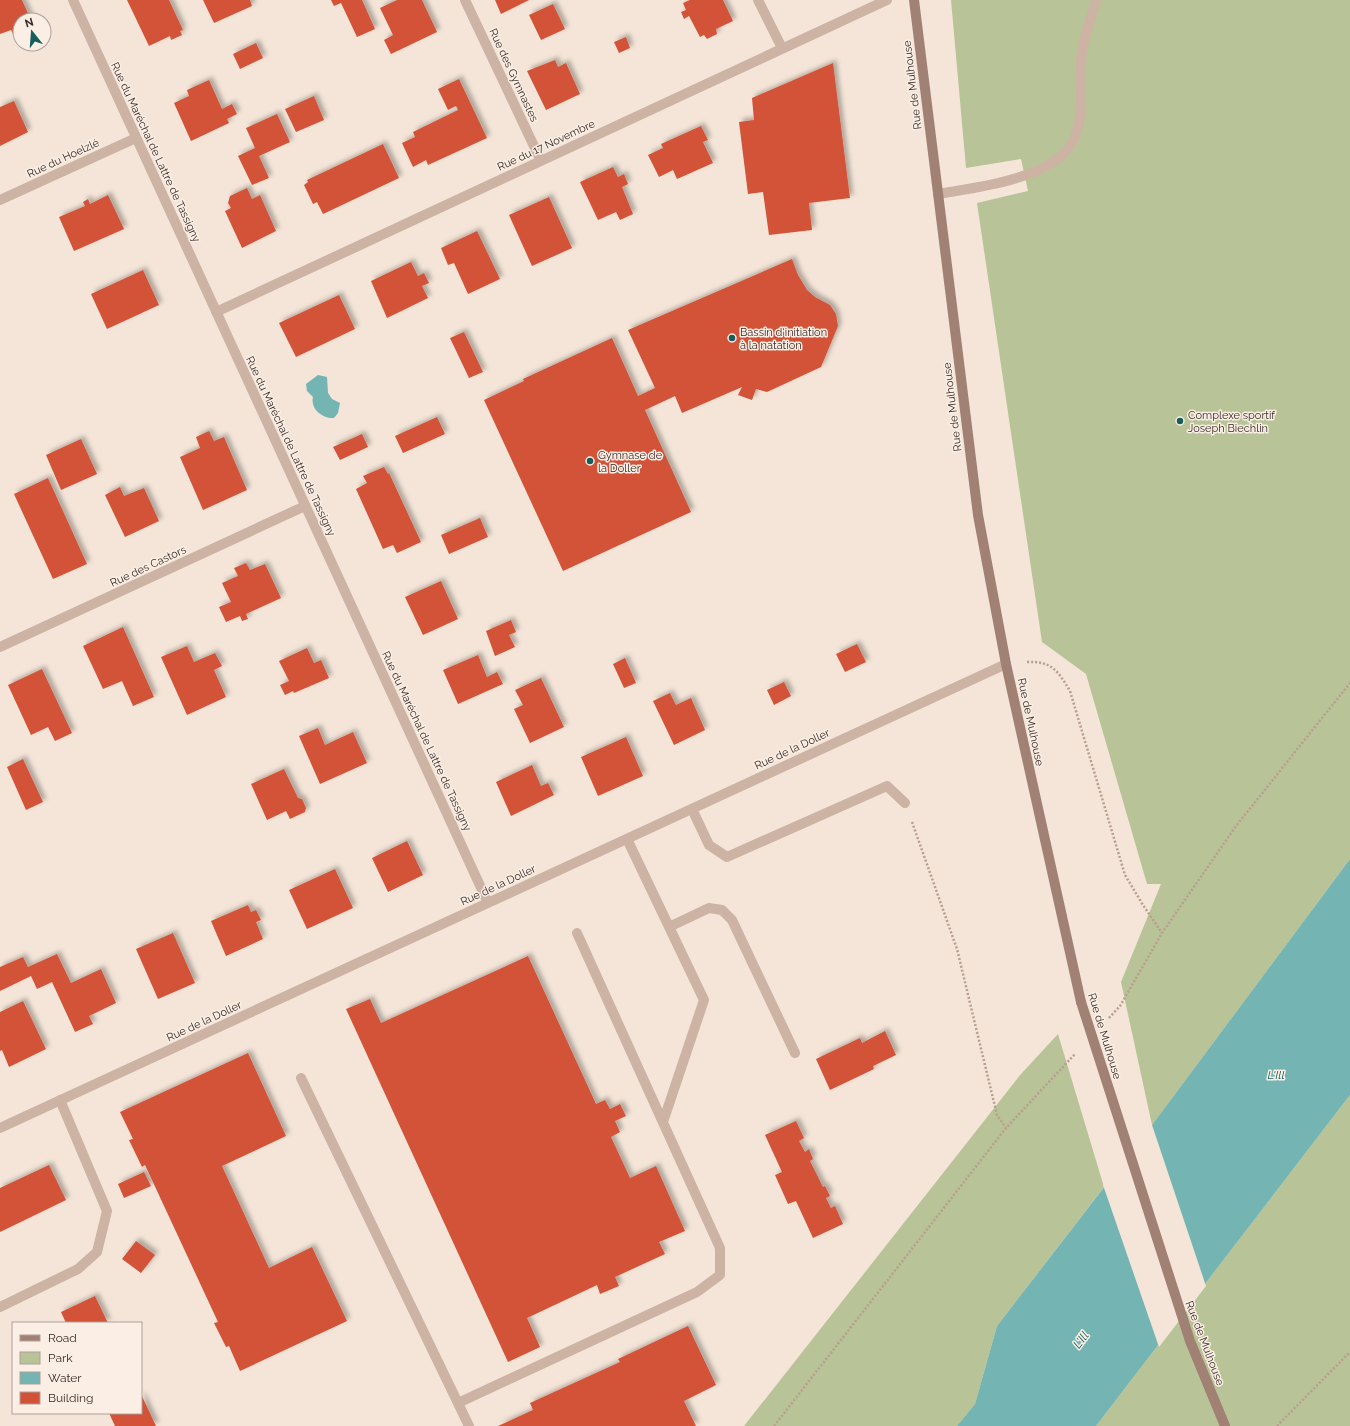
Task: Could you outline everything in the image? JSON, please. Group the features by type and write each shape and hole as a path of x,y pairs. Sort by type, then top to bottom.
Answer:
{"main road":[{"name":"Rue de Mulhouse","path":"914,0 978,515 1006,664 1081,1002 1190,1341 1225,1426"}],"street":[{"name":"Rue du Maréchal de Lattre de Tassigny","path":"73,0 488,903"},
{"name":"Rue des Gymnastes","path":"465,0 541,161"},
{"path":"758,0 782,48"},
{"name":"Rue du 17 Novembre","path":"216,312 886,0"},
{"path":"938,194 1022,177 1047,167 1064,153 1076,135 1080,114 1082,53 1096,0"},
{"name":"Rue du Hoelzlé","path":"0,200 136,138"},
{"name":"Rue des Castors","path":"0,647 305,506"},
{"name":"Rue de la Doller","path":"0,1128 1006,664"},
{"path":"692,809 709,845 727,857 886,786 905,803"},
{"path":"627,838 704,1000 663,1122"},
{"path":"669,927 709,908 722,910 732,920 795,1053"},
{"path":"458,1403 697,1292 720,1275 720,1248 577,933"},
{"path":"300,1078 469,1426"},
{"path":"0,1307 78,1269 97,1252 107,1211 60,1100"}],"path":[{"path":"1006,664 1039,662 1058,671 1070,691 1125,875 1162,933 1236,826 1350,683"},
{"path":"774,1426 1006,1128 997,1115 957,950 905,803"},
{"path":"1277,1426 1350,1352"}],"green space":[{"name":"Complexe sportif Joseph Biechlin","path":"951,0 1350,0 1350,859 1152,1125 1121,982 1161,884 1147,884 1086,674 1042,642 977,203 1028,191 1021,159 966,168"},
{"path":"1058,1034 1104,1187 997,1326 975,1404 957,1426 744,1426 1021,1074"},
{"path":"1350,1095 1350,1426 1096,1426"}],"water":[{"path":"318,375 327,377 328,393 332,399 340,403 338,413 334,418 326,417 315,409 313,405 313,397 307,391 306,384"},
{"name":"L'Ill","path":"1350,859 1350,1095 1096,1426 957,1426 975,1404 997,1326 1152,1125"}],"pier":[{"path":"1151,1122 1206,1286 1159,1347 1103,1185"}],"building":[{"path":"0,0 22,0 27,12 12,12 12,32 11,30 0,34"},
{"path":"127,0 169,0 183,30 180,31 182,35 171,40 170,36 149,46"},
{"path":"203,0 250,0 252,6 214,23"},
{"path":"331,0 362,0 375,29 357,37 341,3 334,6"},
{"path":"397,0 422,0 437,32 391,54 384,40 393,35 380,8"},
{"path":"495,0 529,0 501,14"},
{"path":"690,0 723,0 733,21 716,29 717,34 707,39 704,35 700,37 689,16 684,19 681,12 686,10 683,3"},
{"path":"553,4 565,29 541,40 529,15"},
{"path":"626,37 630,48 619,53 614,42"},
{"path":"256,43 263,58 240,69 233,54"},
{"path":"555,60 558,67 566,63 580,94 546,110 527,71"},
{"path":"833,63 850,198 809,203 812,230 769,235 763,192 748,194 739,122 754,120 752,98"},
{"path":"459,79 487,138 428,165 426,160 413,167 402,143 415,137 413,132 458,110 456,106 448,110 438,89"},
{"path":"209,80 222,109 232,104 237,114 227,119 229,123 191,141 174,103 189,96 187,90"},
{"path":"314,96 324,120 296,132 285,109"},
{"path":"14,101 28,132 0,146 0,107"},
{"path":"277,114 290,142 259,156 269,178 252,185 238,156 255,148 246,128"},
{"path":"701,126 708,140 703,142 713,163 677,179 673,170 659,177 648,155 663,148 661,144"},
{"path":"383,144 399,178 323,214 317,202 313,204 304,185 308,182 307,180"},
{"path":"613,167 618,177 624,174 628,184 622,187 633,214 620,220 616,212 598,220 580,182"},
{"path":"247,188 252,199 260,195 276,231 242,248 225,211 231,208 228,203 230,196"},
{"path":"108,195 124,229 74,251 59,217 85,206 83,202 88,199 90,204"},
{"path":"549,197 572,248 532,266 509,215"},
{"path":"477,231 500,279 468,294 454,263 448,265 441,248"},
{"path":"792,259 798,275 807,290 815,297 830,305 836,314 838,326 821,367 767,392 756,389 752,400 738,395 742,387 682,413 675,396 645,410 691,512 563,571 484,400 524,381 523,379 612,338 638,396 655,388 628,330"},
{"path":"411,262 418,276 424,273 429,283 422,286 428,298 387,318 371,281"},
{"path":"143,270 159,305 107,329 91,294"},
{"path":"339,295 355,329 296,357 279,323"},
{"path":"464,332 483,372 469,378 450,338"},
{"path":"437,417 445,434 403,453 395,436"},
{"path":"209,431 214,441 224,437 247,490 203,510 180,457 200,448 196,437"},
{"path":"362,434 368,447 340,460 333,447"},
{"path":"81,439 97,474 61,490 46,455"},
{"path":"384,467 388,474 389,473 421,542 397,553 393,545 383,549 356,489 367,483 363,476"},
{"path":"48,478 87,564 53,579 14,494"},
{"path":"120,487 124,496 144,488 159,521 125,537 105,495"},
{"path":"480,518 488,537 449,554 441,535"},
{"path":"246,563 250,570 265,564 281,598 246,614 248,619 242,621 240,616 226,622 219,607 231,602 222,583 238,576 234,568"},
{"path":"441,581 458,619 423,635 405,597"},
{"path":"511,620 516,632 509,635 515,647 495,656 486,631"},
{"path":"123,627 154,697 133,706 122,681 103,689 83,646"},
{"path":"857,644 866,662 845,672 836,654"},
{"path":"187,646 194,662 215,653 222,666 214,670 226,697 187,715 161,657"},
{"path":"307,648 314,663 321,660 329,678 294,693 293,691 285,695 280,685 289,681 279,661"},
{"path":"478,655 487,677 497,672 503,684 458,704 443,670"},
{"path":"625,658 636,683 624,688 613,664"},
{"path":"42,669 72,733 55,741 48,727 31,735 8,685"},
{"path":"541,678 564,727 530,743 514,709 523,705 515,690"},
{"path":"784,682 791,696 774,705 767,690"},
{"path":"670,693 676,705 691,698 705,730 674,745 653,701"},
{"path":"318,728 325,745 353,732 367,763 320,784 299,736"},
{"path":"626,737 643,776 598,796 581,757"},
{"path":"23,759 43,802 26,810 7,767"},
{"path":"532,765 541,786 548,783 554,795 511,816 496,782"},
{"path":"284,769 298,798 302,799 306,808 305,812 290,819 286,811 267,820 251,784"},
{"path":"407,841 423,875 388,892 372,858"},
{"path":"335,869 353,908 307,929 289,890"},
{"path":"248,905 251,912 256,910 261,920 256,922 263,939 226,956 211,921"},
{"path":"173,933 195,983 158,999 136,949"},
{"path":"57,954 71,983 101,969 116,1003 89,1016 93,1024 75,1032 52,982 37,989 31,976 0,991 0,967 23,957 28,967"},
{"path":"528,956 596,1104 605,1100 610,1109 620,1104 626,1116 615,1121 620,1132 611,1137 630,1178 656,1166 685,1231 659,1242 665,1254 615,1277 619,1286 600,1294 597,1285 527,1318 540,1347 508,1362 346,1009 370,999 381,1023"},
{"path":"23,1001 46,1049 9,1067 2,1050 0,1051 0,1012"},
{"path":"885,1031 896,1055 873,1066 874,1069 830,1090 816,1059 860,1038 862,1043"},
{"path":"248,1053 286,1136 222,1166 269,1268 312,1247 347,1321 240,1371 229,1346 226,1347 214,1323 218,1322 145,1165 142,1167 129,1140 133,1139 120,1112"},
{"path":"796,1121 804,1138 799,1141 805,1152 809,1149 813,1159 810,1161 823,1187 825,1186 830,1196 826,1198 831,1208 835,1206 843,1224 813,1238 796,1201 788,1204 775,1175 782,1172 765,1135"},
{"path":"49,1165 66,1200 0,1232 0,1188"},
{"path":"144,1172 151,1186 124,1198 118,1184"},
{"path":"136,1241 155,1255 141,1273 122,1259"},
{"path":"95,1296 108,1322 66,1322 61,1312"},
{"path":"688,1326 716,1385 684,1401 696,1426 498,1426 533,1410 530,1403 620,1362 618,1359"},
{"path":"142,1396 156,1426 115,1426 109,1414 142,1414"}],"place":[{"name":"Bassin d'initiation à la natation","path":"732,338"},
{"name":"Complexe sportif Joseph Biechlin","path":"1180,421"},
{"name":"Gymnase de la Doller","path":"590,461"}]}
